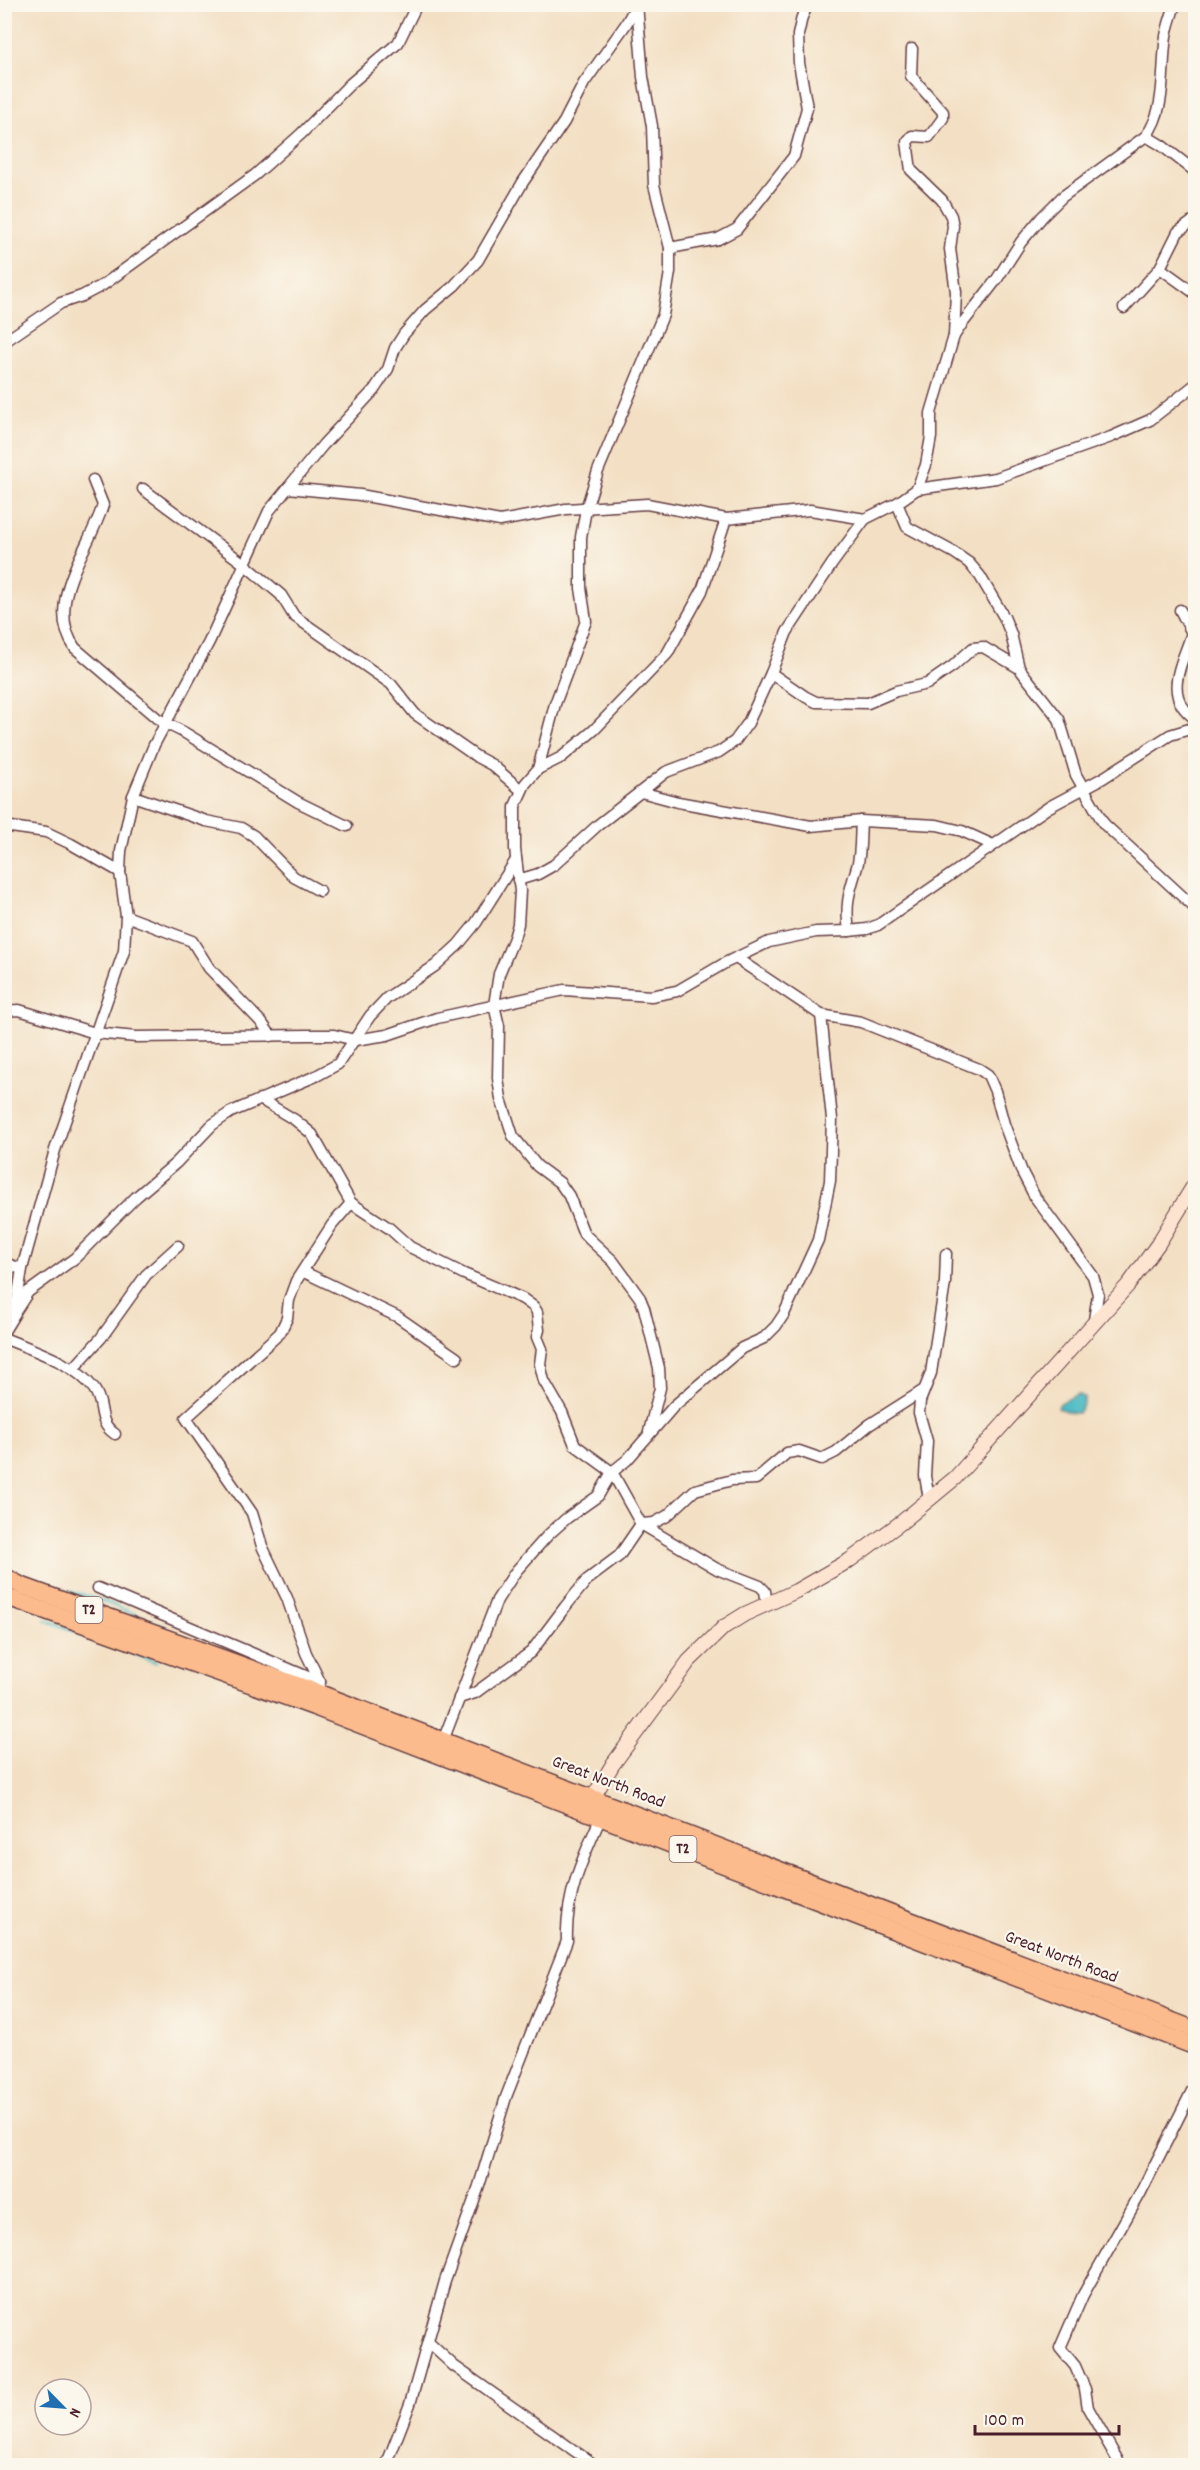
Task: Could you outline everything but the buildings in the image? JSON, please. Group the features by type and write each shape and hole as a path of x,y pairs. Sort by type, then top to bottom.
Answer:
{"main road":[{"name":"Great North Road","path":"4,1576 20,1585 317,1694 441,1747 589,1804 1196,2030"},
{"name":"Great North Road","path":"4,1596 317,1694"},
{"name":"Great North Road","path":"589,1804 601,1817 1196,2047"}],"street":[{"path":"4,342 61,303 82,296 103,285 255,175 301,134 362,73 398,43 417,4"},
{"path":"637,4 643,77 651,126 654,185 670,248 670,272 663,315 598,471 586,509 581,537 581,588 586,621 555,704 538,769 521,790 515,806 516,860 520,891 518,924 499,974 494,1005 499,1026 498,1078 501,1100 513,1136 537,1166 560,1183 569,1196 585,1234 613,1261 640,1298 644,1308 659,1368 660,1388 649,1432"},
{"path":"15,1313 22,1269 55,1150 123,951 126,916 120,872 121,850 133,796 165,723 209,642 268,511 346,418 374,390 388,369 395,348 404,334 425,310 454,286 478,260 523,182 564,122 584,83 626,24 637,4"},
{"path":"670,248 718,238 737,229 794,156 807,108 799,63 798,35 799,26 808,4"},
{"path":"954,336 1042,216 1062,197 1146,136 1152,128 1160,110 1166,34 1175,4"},
{"path":"912,49 911,76 944,112 943,118 929,137 912,136 907,142 911,170 942,200 951,216 953,226 950,249 956,292 954,336 931,413 931,437 926,465 917,489"},
{"path":"1146,136 1196,172"},
{"path":"1124,308 1160,268 1178,232 1196,219"},
{"path":"1160,268 1196,294"},
{"path":"518,879 538,874 554,865 598,825 666,772 719,752 735,741 748,723 787,632 865,519 897,503 917,489 996,478 1111,437 1150,420 1196,384"},
{"path":"93,480 103,505 68,586 66,601 67,636 75,648 158,719 298,802 347,826"},
{"path":"288,488 360,495 500,521 566,509 647,504 726,519 810,510 865,519"},
{"path":"143,489 243,563 281,595 294,616 391,684 416,714 492,765 521,790"},
{"path":"897,503 907,527 953,552 969,563 980,576 1004,617 1011,634 1019,668"},
{"path":"538,769 562,757 594,730 667,654 702,591 726,519"},
{"path":"1180,610 1192,633 1175,693 1179,704 1196,719"},
{"path":"771,673 816,702 868,703 927,684 953,666 973,648 983,647 1019,668 1059,719 1082,788 1111,831 1196,909"},
{"path":"4,1011 26,1011 95,1033 135,1038 334,1035 355,1040 387,1035 437,1018 564,990 651,996 677,991 735,958 769,942 816,932 867,929 878,925 993,844 1082,788 1103,778 1170,735 1196,728"},
{"path":"641,792 678,802 811,826 861,821 937,825 962,831 993,844"},
{"path":"133,796 206,821 241,828 254,836 294,877 320,891"},
{"path":"849,931 847,901 851,882 858,866 861,821"},
{"path":"4,826 46,832 120,872"},
{"path":"4,1331 28,1292 75,1258 136,1197 176,1163 212,1125 231,1112 338,1064 370,1016 387,998 435,966 458,945 476,923 516,860"},
{"path":"126,916 192,941 210,968 272,1036"},
{"path":"735,958 821,1015 861,1022 893,1033 979,1069 988,1075 1022,1172 1035,1197 1093,1276 1098,1294 1095,1320"},
{"path":"441,1747 497,1600 516,1571 554,1530 598,1496 612,1472 627,1461 649,1432 674,1406 742,1348 764,1338 777,1326 818,1240 830,1181 832,1119 821,1015"},
{"path":"260,1099 296,1120 312,1134 351,1203 389,1228 410,1247 464,1274 523,1299 534,1307 537,1312 539,1330 537,1337 542,1349 540,1364 544,1381 562,1412 575,1445 612,1472 641,1524 707,1564 760,1586 765,1591 767,1604"},
{"path":"589,1804 613,1764 689,1660 724,1627 796,1591 850,1560 954,1478 1135,1276 1158,1244 1196,1182"},
{"path":"317,1694 287,1598 262,1546 252,1513 186,1418 280,1333 287,1318 289,1300 296,1281 304,1272 332,1225 351,1203"},
{"path":"73,1369 101,1338 146,1275 178,1246"},
{"path":"929,1499 925,1476 927,1441 920,1413 920,1401 931,1374 945,1282 946,1254"},
{"path":"4,1263 22,1269"},
{"path":"304,1272 398,1317 456,1358"},
{"path":"4,1338 73,1369 96,1391 104,1424 115,1434"},
{"path":"641,1524 654,1523 667,1516 695,1490 732,1480 756,1479 787,1453 799,1451 822,1460 836,1452 869,1425 924,1390"},
{"path":"459,1698 475,1693 531,1652 587,1580 619,1556 641,1524"},
{"path":"98,1588 317,1694"},
{"path":"386,2466 410,2404 445,2281 479,2186 506,2097 567,1941 566,1923 571,1892 584,1854 601,1817"},
{"path":"1121,2466 1088,2408 1085,2389 1075,2366 1060,2348 1083,2295 1140,2194 1196,2084"},
{"path":"429,2343 454,2366 596,2466"}],"water":[{"path":"1078,1394 1084,1398 1084,1403 1078,1413 1058,1408 1060,1403"}],"waterway":[{"path":"4,1564 15,1574"},
{"path":"60,1591 101,1600 165,1627"},
{"path":"46,1620 156,1662"}]}
